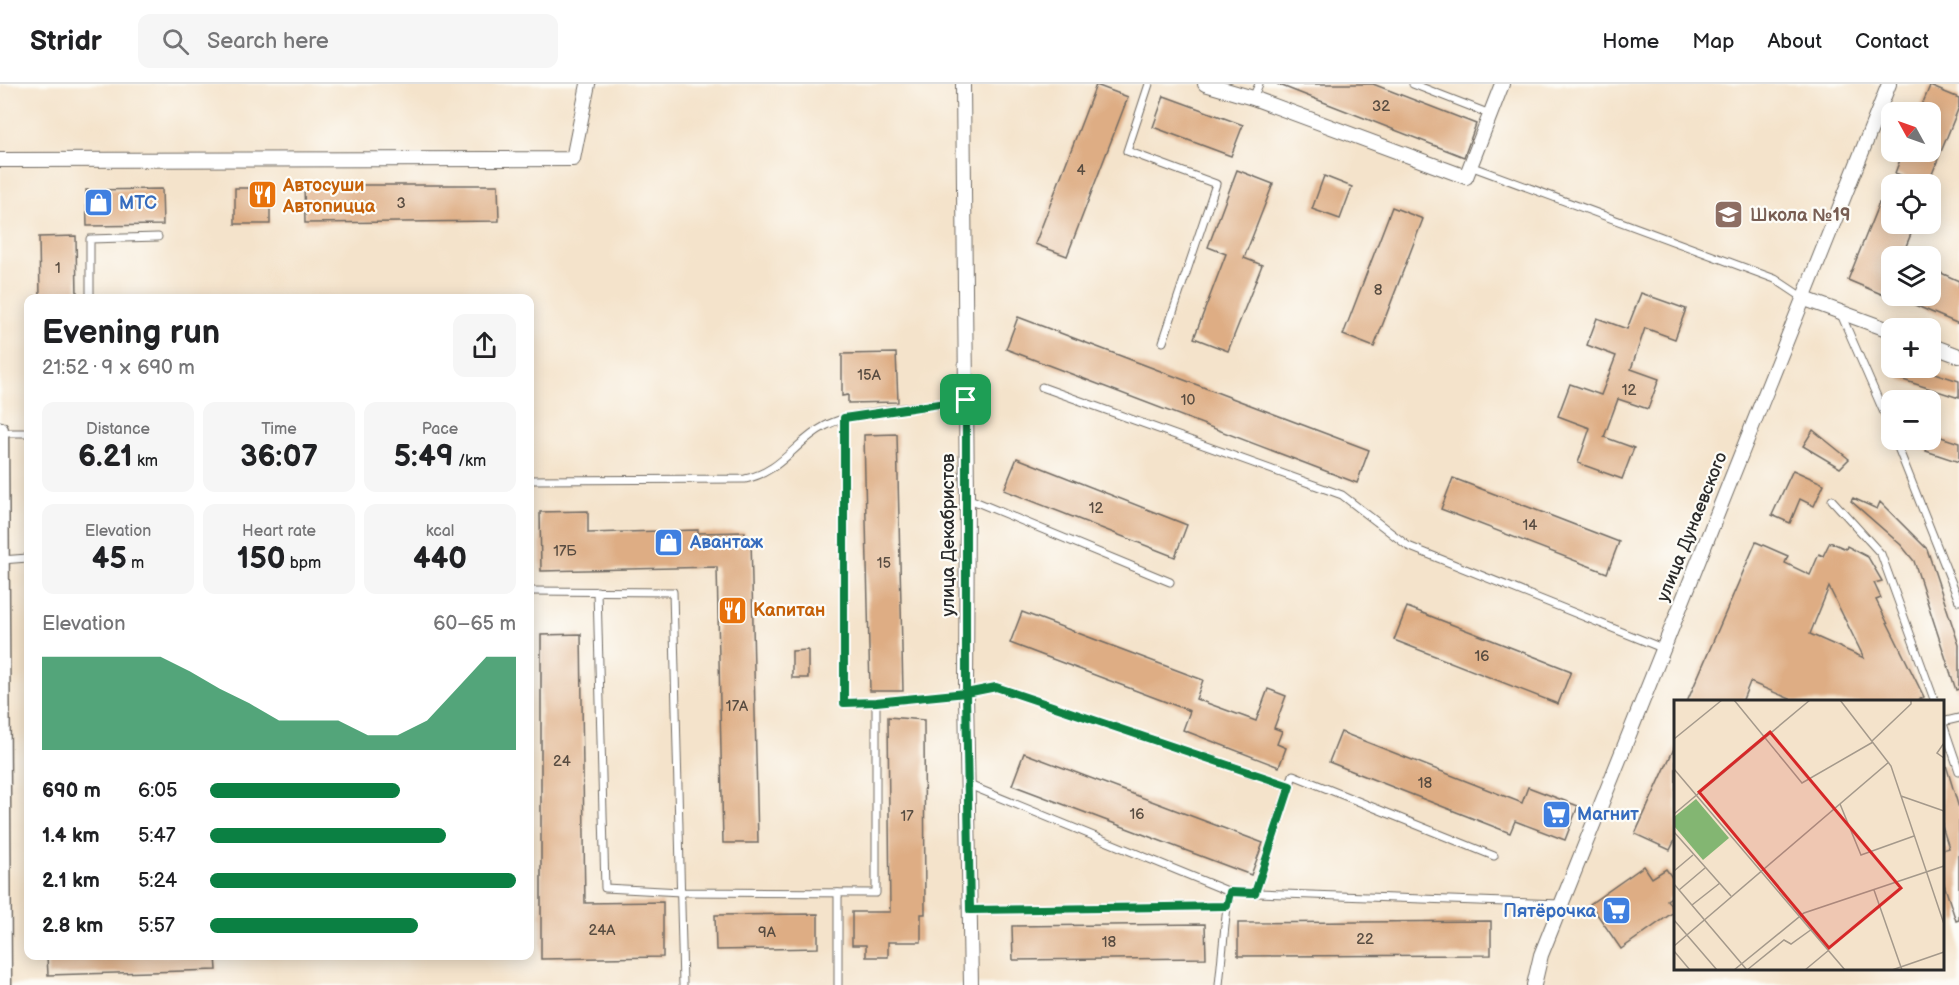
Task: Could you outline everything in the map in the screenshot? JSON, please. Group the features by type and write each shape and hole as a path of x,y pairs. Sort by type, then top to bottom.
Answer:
{"street":[{"path":"0,160 573,159 588,84"},
{"name":"улица Декабристов","path":"963,84 967,498 966,693 971,985"},
{"path":"1205,84 1253,98 1466,177 1502,84"},
{"name":"улица Дунаевского","path":"1534,985 1541,956 1561,904 1662,648 1805,299 1889,84"},
{"path":"1805,299 1881,327"},
{"path":"1941,349 1959,356"},
{"path":"0,431 3,985"}],"lane":[{"path":"1149,84 1127,151 1216,184 1162,342"},
{"path":"1253,98 1259,84"},
{"path":"1413,84 1490,114"},
{"path":"1470,166 1775,279 1805,299"},
{"path":"90,294 90,239 158,237"},
{"path":"1839,311 1881,405"},
{"path":"1042,387 1342,495 1408,546 1662,648"},
{"path":"534,480 745,479 762,475 787,458 823,426 844,418 966,400"},
{"path":"844,418 844,703 966,693 996,687 1290,786"},
{"path":"0,431 24,433"},
{"path":"1899,450 1959,601"},
{"path":"967,498 1170,582"},
{"path":"1832,500 1881,554 1934,700"},
{"path":"1,560 24,558"},
{"path":"534,591 673,592 683,985"},
{"path":"597,591 605,888 681,892 876,893 876,702"},
{"path":"1944,723 1959,718"},
{"path":"1944,726 1959,771"},
{"path":"1255,893 1293,775 1494,856"},
{"path":"969,785 1230,892 1561,904"},
{"path":"1219,985 1230,892"},
{"path":"838,893 838,985"},
{"path":"970,910 1227,906"}],"building":[{"path":"1277,84 1373,84 1476,124 1464,157"},
{"path":"1096,85 1128,97 1067,256 1035,244"},
{"path":"1930,86 1959,98 1959,107 1941,152 1941,102 1923,102"},
{"path":"1164,96 1243,125 1231,156 1153,127"},
{"path":"1899,162 1937,162 1932,174 1895,173"},
{"path":"1237,170 1273,184 1244,258 1262,265 1228,351 1194,338 1226,254 1208,247"},
{"path":"1324,176 1352,187 1340,219 1312,209"},
{"path":"304,185 498,185 499,221 305,223"},
{"path":"235,188 270,188 270,224 235,224"},
{"path":"162,189 163,225 87,226 86,190"},
{"path":"1879,203 1881,204 1881,234 1911,234 1906,246 1881,246 1881,294 1848,280"},
{"path":"1392,207 1423,219 1374,347 1343,335"},
{"path":"76,236 77,294 40,294 39,237"},
{"path":"1941,273 1959,281 1959,324 1917,306 1941,306"},
{"path":"1641,293 1686,309 1675,339 1645,328 1631,369 1659,379 1648,409 1618,399 1604,437 1634,448 1622,479 1578,463 1590,428 1558,416 1570,384 1601,395 1616,356 1587,345 1597,318 1627,329"},
{"path":"1018,317 1369,450 1357,483 1006,349"},
{"path":"896,353 898,402 848,403 848,395 842,396 842,354"},
{"path":"1941,375 1959,381 1959,398 1941,392 1941,390 1900,379 1941,378"},
{"path":"1813,430 1849,459 1840,468 1803,446"},
{"path":"897,434 903,691 870,691 864,435"},
{"path":"1941,437 1959,443 1959,462 1926,451 1941,450"},
{"path":"1017,458 1187,525 1175,557 1004,490"},
{"path":"1793,470 1824,484 1814,506 1800,499 1790,523 1772,515"},
{"path":"1453,478 1619,542 1607,573 1441,509"},
{"path":"1853,498 1877,509 1880,502 1927,549 1959,645 1959,689 1956,690 1914,561 1901,545 1851,501"},
{"path":"588,511 588,533 698,530 698,533 745,532 745,538 751,538 758,843 723,843 717,567 541,571 540,512"},
{"path":"1756,542 1788,556 1785,563 1810,575 1819,554 1823,556 1830,542 1846,549 1847,546 1868,557 1882,581 1874,583 1881,598 1876,600 1924,697 1919,700 1792,700 1750,682 1743,700 1688,700","holes":["1829,587 1864,658 1810,634"]},
{"path":"1407,607 1571,671 1558,704 1394,640"},
{"path":"1022,612 1203,680 1196,699 1256,721 1268,689 1286,696 1274,728 1282,731 1277,744 1286,748 1279,767 1183,730 1190,711 1010,643"},
{"path":"581,634 585,903 663,902 663,957 541,959 541,635"},
{"path":"808,650 808,678 792,678 792,651"},
{"path":"888,717 924,720 925,914 921,914 921,942 888,942 888,957 866,957 866,945 852,945 852,912 890,912"},
{"path":"1341,732 1522,803 1528,787 1578,806 1565,840 1515,821 1510,833 1329,762"},
{"path":"1674,748 1674,842 1670,850 1635,834"},
{"path":"1024,753 1263,843 1251,875 1012,785"},
{"path":"1944,765 1946,765 1959,808 1959,920 1956,921 1944,884 1944,849 1949,848 1944,832"},
{"path":"1644,866 1652,878 1666,869 1674,880 1674,895 1667,900 1674,912 1621,949 1590,904"},
{"path":"818,914 818,948 716,950 715,915"},
{"path":"1491,921 1491,955 1238,956 1238,923"},
{"path":"1205,924 1206,958 1013,960 1012,926"},
{"path":"47,960 216,960 217,970 48,975"}],"place":[{"name":"Автосуши Автопицца","path":"262,195"},
{"name":"МТС","path":"98,203"},
{"name":"Школа №19","path":"1729,215"},
{"name":"Авантаж","path":"669,542"},
{"name":"Капитан","path":"732,610"},
{"name":"Магнит","path":"1556,814"},
{"name":"Пятёрочка","path":"1617,911"}],"route":[{"path":"966,400 844,418 844,703 966,693 970,910 1227,906 1230,892 1255,893 1290,786 1175,745 996,687 966,693 966,400"}]}
